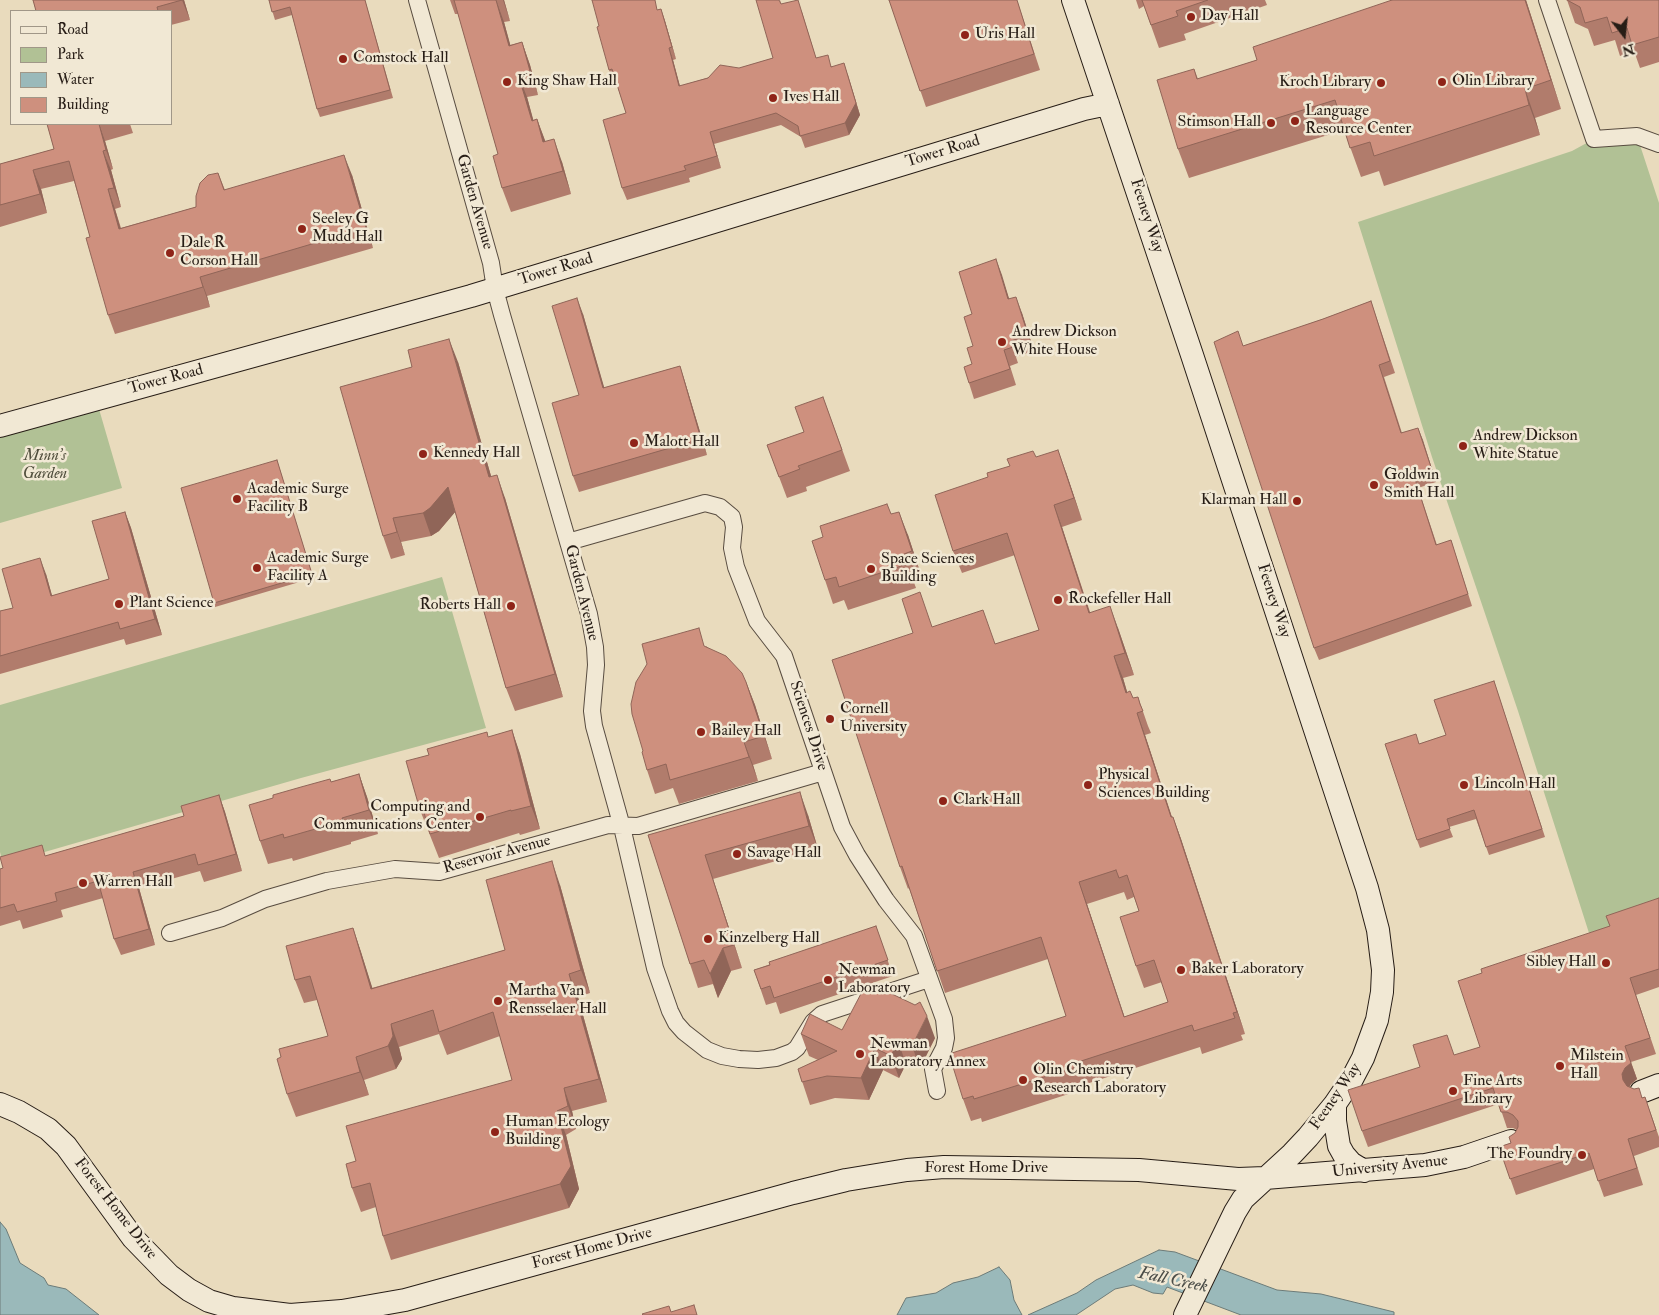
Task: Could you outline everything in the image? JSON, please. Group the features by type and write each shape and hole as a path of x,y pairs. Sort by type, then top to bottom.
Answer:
{"street":[{"name":"Garden Avenue","path":"417,0 491,263 495,289 592,631 596,665 592,711 594,726 622,827 655,968 665,1001 676,1023 691,1039 707,1050 722,1056 758,1060 776,1058 797,1048 812,1022 822,1014 929,979"},
{"name":"Feeney Way","path":"1073,0 1297,674 1366,888 1378,930 1383,978 1378,1015 1363,1058 1352,1079 1335,1104 1292,1154 1243,1199 1185,1315"},
{"path":"1547,0 1594,139 1637,136 1659,144"},
{"name":"Tower Road","path":"0,426 495,289 1066,115 1108,104"},
{"name":"Sciences Drive","path":"568,542 700,504 711,504 728,513 734,522 732,548 739,575 757,621 762,630 784,656 842,827 899,919 911,931 944,1019 944,1048 933,1069 937,1091"},
{"name":"Reservoir Avenue","path":"170,933 215,920 265,899 327,881 395,869 439,872 608,825 622,827 638,826 824,772"},
{"name":"Forest Home Drive","path":"0,1104 19,1112 48,1129 66,1146 134,1238 169,1275 189,1290 209,1301 233,1308 290,1315 342,1311 405,1300 794,1193 846,1180 907,1170 944,1167 1129,1170 1238,1179 1265,1178"},
{"path":"1335,1104 1335,1121 1339,1146 1351,1162 1364,1171"},
{"name":"University Avenue","path":"1265,1178 1364,1171 1446,1162 1511,1141"}],"green space":[{"path":"1637,136 1659,203 1659,912 1589,933 1518,711 1432,457 1358,222 1572,151 1594,139"},
{"name":"Minn's Garden","path":"99,409 122,488 0,523 0,435"},
{"path":"442,577 486,728 301,778 3,864 0,852 0,705"}],"water":[{"path":"0,1222 6,1229 20,1263 44,1278 48,1285 66,1289 99,1315 0,1315"},
{"name":"Fall Creek","path":"1159,1250 1175,1252 1277,1290 1321,1294 1394,1312 1394,1315 1241,1315 1167,1287 1163,1294 1153,1293 1133,1285 1115,1289 1076,1315 1028,1315 1077,1293 1096,1280"},
{"path":"999,1267 1010,1280 1014,1300 1022,1315 897,1315 906,1298 936,1293 953,1283 978,1277"}],"building":[{"path":"33,0 182,0 157,7 158,10 36,10"},
{"name":"Comstock Hall","path":"269,0 365,0 390,90 317,109 290,7 272,12"},
{"name":"King Shaw Hall","path":"454,0 496,0 509,46 522,42 530,71 518,74 532,121 537,119 543,142 554,139 563,171 502,188 493,156 498,154"},
{"name":"Ives Hall","path":"592,0 655,0 657,10 661,9 672,47 669,48 679,86 708,78 720,65 739,68 773,58 756,0 779,0 781,4 798,0 816,58 828,55 831,67 844,63 856,103 845,123 800,136 798,126 776,113 710,132 717,156 684,166 686,170 622,188 603,120 626,113 612,69 609,70 597,27 599,26"},
{"name":"Uris Hall","path":"889,0 1017,0 1034,54 920,91"},
{"path":"1142,0 1208,0 1176,11 1178,16 1151,25"},
{"path":"1392,0 1525,0 1551,80 1525,89 1529,105 1374,156 1370,142 1350,148 1335,100 1178,149 1157,80 1194,69 1197,79 1257,60 1253,47"},
{"path":"1567,0 1659,0 1659,37 1632,45 1627,28 1612,33 1607,17 1585,23 1580,7"},
{"path":"47,125 99,125 106,150 103,151 114,188 108,189 119,229 196,207 196,196 200,183 208,175 218,173 224,190 344,155 366,228 200,277 203,287 108,315 86,238 90,237 69,161 33,170 40,194 0,205 0,164 54,149"},
{"name":"Andrew Dickson White House","path":"996,259 1008,299 1016,297 1028,335 1011,341 1013,347 1004,350 1010,369 969,383 964,367 972,364 967,348 973,346 964,317 972,314 959,272"},
{"name":"Malott Hall","path":"577,298 603,388 680,366 701,439 573,476 552,403 579,395 552,306"},
{"path":"1371,301 1390,361 1379,365 1401,433 1418,428 1432,470 1414,476 1436,545 1451,540 1468,594 1314,648 1214,342 1238,331 1243,346"},
{"name":"Kennedy Hall","path":"449,339 489,477 497,475 555,674 506,688 448,487 430,508 423,513 393,518 397,532 383,536 340,387 412,367 408,350"},
{"path":"823,397 842,450 798,466 800,469 779,477 767,445 804,432 795,407"},
{"path":"1058,450 1074,498 1054,505 1089,613 1110,606 1125,653 1114,656 1126,693 1130,691 1133,698 1138,697 1143,711 1137,713 1237,1012 1233,1013 1235,1018 1194,1031 1192,1025 1075,1063 1076,1067 974,1099 973,1096 963,1099 949,1054 1066,1016 1041,937 937,971 902,866 900,867 832,660 913,633 902,599 920,592 932,627 983,610 995,644 1039,630 1007,533 953,551 935,495 988,477 987,473 1010,466 1007,459 1033,451 1036,457","holes":["1116,870 1119,878 1127,875 1139,911 1120,917 1136,966 1154,960 1168,1002 1124,1017 1079,882"]},
{"path":"277,460 312,574 214,603 181,488"},
{"path":"887,504 891,514 899,512 912,551 904,554 907,564 839,587 836,577 825,580 812,541 823,537 820,526"},
{"name":"Plant Science","path":"125,512 155,619 120,629 118,622 0,656 0,611 13,608 2,569 40,558 51,596 109,579 92,521"},
{"name":"Bailey Hall","path":"699,628 704,646 726,656 742,673 764,736 744,742 749,757 670,780 666,764 647,770 632,714 631,704 636,682 647,664 642,644"},
{"name":"Lincoln Hall","path":"1494,681 1542,829 1486,847 1474,810 1447,819 1450,829 1417,840 1385,744 1416,734 1419,744 1446,735 1434,700"},
{"name":"Computing and Communications Center","path":"512,730 531,806 430,834 423,809 420,810 406,761 429,755 427,749 487,732 488,737"},
{"path":"359,774 369,810 342,818 343,821 284,838 283,834 260,841 249,805 273,798 273,795 301,787 330,779 331,782"},
{"path":"800,792 809,826 705,855 734,945 723,948 710,974 704,960 690,964 648,835"},
{"name":"Warren Hall","path":"219,795 236,854 198,865 195,854 133,872 149,929 114,939 98,881 55,893 57,901 17,912 14,904 0,908 0,869 3,868 0,857 42,845 45,856 184,816 181,806"},
{"path":"552,861 581,970 569,974 599,1079 564,1088 568,1106 557,1111 571,1166 560,1184 383,1236 370,1183 352,1188 346,1164 356,1161 346,1126 512,1080 493,1012 439,1032 433,1010 391,1024 393,1036 388,1046 356,1057 360,1072 287,1094 277,1059 281,1057 279,1049 328,1036 310,976 295,980 286,946 353,928 371,989 505,950 486,880"},
{"path":"1659,898 1659,969 1630,978 1650,1038 1625,1046 1631,1063 1622,1074 1627,1086 1634,1089 1639,1088 1642,1098 1645,1097 1656,1130 1628,1139 1637,1168 1598,1181 1589,1153 1510,1179 1499,1147 1511,1143 1509,1137 1515,1133 1518,1121 1513,1115 1501,1112 1493,1088 1362,1131 1348,1090 1420,1067 1413,1045 1447,1035 1454,1055 1480,1047 1458,981 1482,973 1481,969 1610,926 1606,916"},
{"path":"876,926 888,960 774,998 770,986 761,989 754,970 770,965 769,962"},
{"path":"871,984 915,1005 920,1002 927,1016 912,1046 898,1041 891,1056 875,1048 861,1078 827,1076 802,1082 798,1069 837,1051 801,1034 810,1014 842,1030 865,986"},
{"path":"694,1305 697,1315 642,1314 669,1306 671,1312"}],"place":[{"name":"Day Hall","path":"1191,17"},
{"name":"Uris Hall","path":"965,35"},
{"name":"Comstock Hall","path":"343,59"},
{"name":"King Shaw Hall","path":"507,82"},
{"name":"Olin Library","path":"1442,82"},
{"name":"Kroch Library","path":"1381,83"},
{"name":"Ives Hall","path":"773,98"},
{"name":"Language Resource Center","path":"1295,121"},
{"name":"Stimson Hall","path":"1271,123"},
{"name":"Seeley G Mudd Hall","path":"302,229"},
{"name":"Dale R Corson Hall","path":"170,253"},
{"name":"Andrew Dickson White House","path":"1002,342"},
{"name":"Malott Hall","path":"634,443"},
{"name":"Andrew Dickson White Statue","path":"1463,446"},
{"name":"Kennedy Hall","path":"423,454"},
{"name":"Goldwin Smith Hall","path":"1374,485"},
{"name":"Academic Surge Facility B","path":"237,499"},
{"name":"Klarman Hall","path":"1297,501"},
{"name":"Academic Surge Facility A","path":"257,568"},
{"name":"Space Sciences Building","path":"871,569"},
{"name":"Rockefeller Hall","path":"1058,600"},
{"name":"Plant Science","path":"119,604"},
{"name":"Roberts Hall","path":"511,606"},
{"name":"Cornell University","path":"830,719"},
{"name":"Bailey Hall","path":"701,732"},
{"name":"Physical Sciences Building","path":"1088,785"},
{"name":"Lincoln Hall","path":"1464,785"},
{"name":"Clark Hall","path":"943,801"},
{"name":"Computing and Communications Center","path":"480,817"},
{"name":"Savage Hall","path":"737,854"},
{"name":"Warren Hall","path":"83,883"},
{"name":"Kinzelberg Hall","path":"708,939"},
{"name":"Sibley Hall","path":"1606,963"},
{"name":"Baker Laboratory","path":"1181,970"},
{"name":"Newman Laboratory","path":"828,980"},
{"name":"Martha Van Rensselaer Hall","path":"498,1001"},
{"name":"Newman Laboratory Annex","path":"860,1054"},
{"name":"Milstein Hall","path":"1560,1066"},
{"name":"Olin Chemistry Research Laboratory","path":"1023,1080"},
{"name":"Fine Arts Library","path":"1453,1091"},
{"name":"Human Ecology Building","path":"495,1132"},
{"name":"The Foundry","path":"1582,1155"}]}
